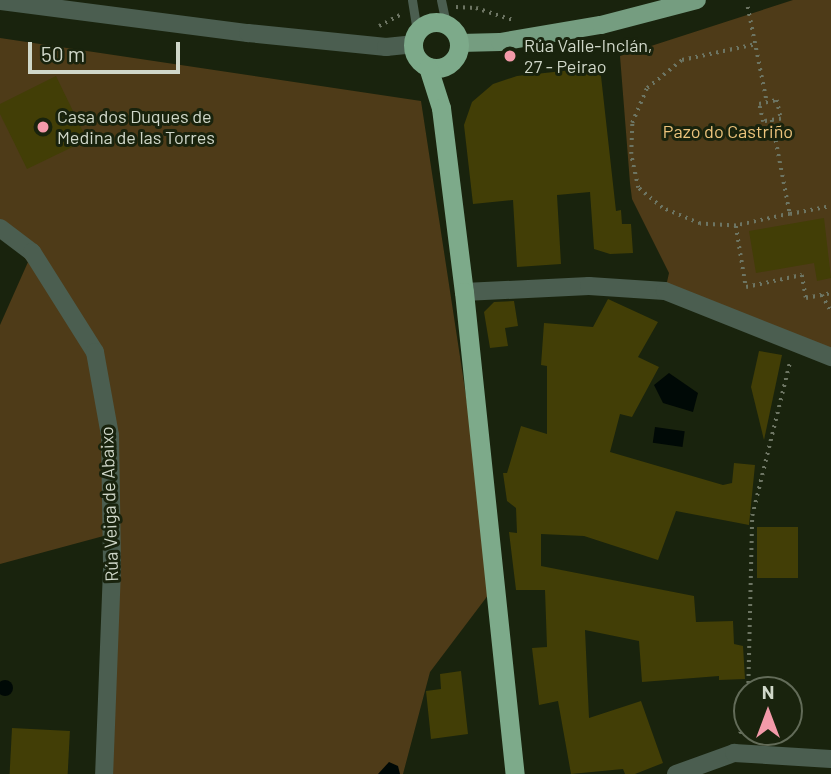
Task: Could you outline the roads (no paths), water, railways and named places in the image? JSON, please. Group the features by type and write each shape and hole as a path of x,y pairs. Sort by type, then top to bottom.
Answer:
{"highway":[{"path":"443,124 452,62 460,43 446,24 430,22 415,37 418,60 428,67 440,68 452,62"},
{"path":"428,67 443,124 464,292 515,774"}],"main road":[{"path":"460,43 500,42 601,25 697,0"}],"street":[{"path":"0,1 261,35 377,46 415,37"},
{"name":"Rúa Veiga de Abaixo","path":"0,228 32,252 95,352 110,447 112,569 104,774"},
{"path":"464,292 589,286 665,291 831,357"},
{"path":"676,774 734,753 831,759"}],"lane":[{"path":"412,0 415,37"},
{"path":"441,0 446,24"}],"place":[{"name":"Rúa Valle-Inclán, 27 - Peirao","path":"510,56"},
{"name":"Casa dos Duques de Medina de las Torres","path":"43,127"}],"park label":[{"name":"Pazo do Castriño","path":"728,131"}]}
